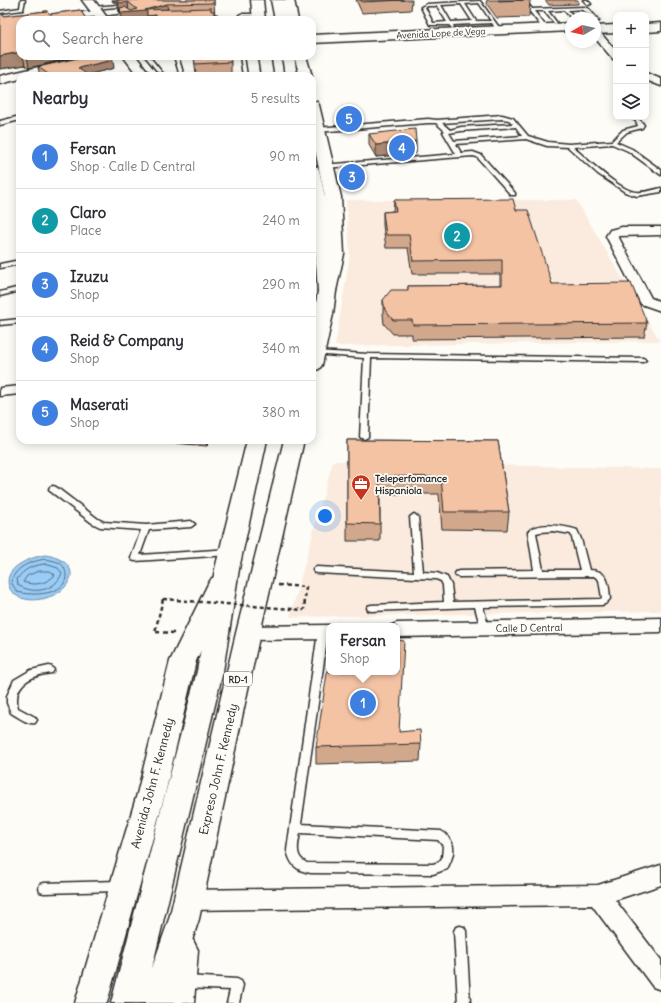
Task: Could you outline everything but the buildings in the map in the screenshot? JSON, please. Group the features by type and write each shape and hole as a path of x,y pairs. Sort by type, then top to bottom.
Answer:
{"main road":[{"path":"267,0 269,16"},
{"path":"277,0 280,16"},
{"path":"287,16 285,10 289,3"},
{"path":"289,3 291,16"},
{"path":"649,24 661,23"},
{"path":"601,26 613,25"},
{"name":"Avenida Lope de Vega","path":"316,39 453,28 496,26 565,27"},
{"path":"649,28 661,27"},
{"path":"601,28 613,29"},
{"name":"Avenida Lope de Vega","path":"316,42 565,31"},
{"path":"133,60 142,72"},
{"path":"265,60 266,72"},
{"path":"273,60 274,72"},
{"path":"277,60 279,72"},
{"path":"289,60 290,72"},
{"path":"295,60 298,72"},
{"path":"301,60 305,72"},
{"path":"316,125 319,168 318,195 322,220 327,292"},
{"path":"316,347 336,254 333,197 319,168"},
{"name":"RD-1","path":"127,1003 210,671 229,560 257,444"},
{"name":"Expreso John F. Kennedy","path":"156,1003 186,910 248,633 261,584 293,444"},
{"name":"Avenida John F. Kennedy","path":"91,1003 151,794 183,661 229,560"},
{"name":"RD-1","path":"179,992 186,910"}],"street":[{"path":"64,16 97,12"},
{"path":"601,34 613,52"},
{"path":"0,75 62,60"},
{"path":"40,72 85,60"},
{"path":"649,77 661,83"},
{"path":"0,80 16,78"},
{"path":"661,231 622,231 614,233 612,236 646,301 661,307"},
{"path":"0,392 16,390"},
{"name":"Calle D Central","path":"400,630 661,625"},
{"path":"248,633 326,632"},
{"path":"186,910 598,895 661,875"},
{"path":"598,895 661,979"}],"lane":[{"path":"0,12 22,9 23,0"},
{"path":"523,0 532,10 551,26"},
{"path":"585,0 589,4"},
{"path":"462,3 475,23"},
{"path":"462,3 481,3 496,26 475,23 453,28 432,24 423,7 462,3"},
{"path":"97,12 133,5"},
{"path":"439,5 453,28"},
{"path":"532,10 585,8 587,12"},
{"path":"565,9 568,12"},
{"path":"545,10 551,26"},
{"path":"97,12 129,16"},
{"path":"241,16 259,12"},
{"path":"199,15 215,16"},
{"path":"150,60 160,72"},
{"path":"177,60 181,72"},
{"path":"243,60 244,72"},
{"path":"317,130 502,117 511,119 526,137"},
{"path":"0,123 16,119"},
{"path":"612,142 625,132 640,127 641,125 638,120"},
{"path":"437,122 449,131 517,125"},
{"path":"449,131 446,132 459,155"},
{"path":"452,143 526,137 547,144 569,146 612,142 630,150 661,173"},
{"path":"569,146 617,185 629,192 643,194 661,190"},
{"path":"319,168 473,154 479,156 513,194"},
{"path":"0,266 16,263"},
{"path":"0,294 16,289"},
{"path":"0,323 16,321"},
{"path":"316,359 368,356 643,360"},
{"path":"364,437 368,356"},
{"path":"53,489 95,521 103,525 146,528 191,524"},
{"path":"414,517 419,575"},
{"path":"146,528 135,558 229,560"},
{"path":"539,574 532,532 541,529 569,530 574,532 585,573"},
{"path":"317,570 437,576 444,579 447,585 449,605"},
{"path":"371,608 478,604 602,602 606,599 603,580 599,574 459,574"},
{"path":"478,604 484,629"},
{"path":"295,828 436,835 441,836 448,845 447,858 443,866 433,870 302,867 295,862 292,850 295,828 326,632"},
{"path":"32,720 14,710 10,701 16,683 34,673 49,670"},
{"path":"44,888 125,886"},
{"path":"460,932 464,1003"},
{"path":"179,992 237,985 233,1003"}],"path":[{"path":"155,632 163,599 304,610 306,587 261,584"}],"shaded area":[{"path":"346,200 576,200 660,341 335,346 350,255"},
{"path":"333,461 661,469 661,611 290,617"}],"water":[{"path":"45,555 58,558 70,569 71,575 65,587 60,592 38,600 29,600 15,595 10,589 8,582 9,575 18,565 25,561"}],"place":[{"name":"Maserati","path":"349,119"},
{"name":"Reid & Company","path":"402,148"},
{"name":"Izuzu","path":"352,177"},
{"name":"Claro","path":"457,236"},
{"name":"Teleperfomance Hispaniola","path":"361,501"},
{"name":"Fersan","path":"363,703"}]}
